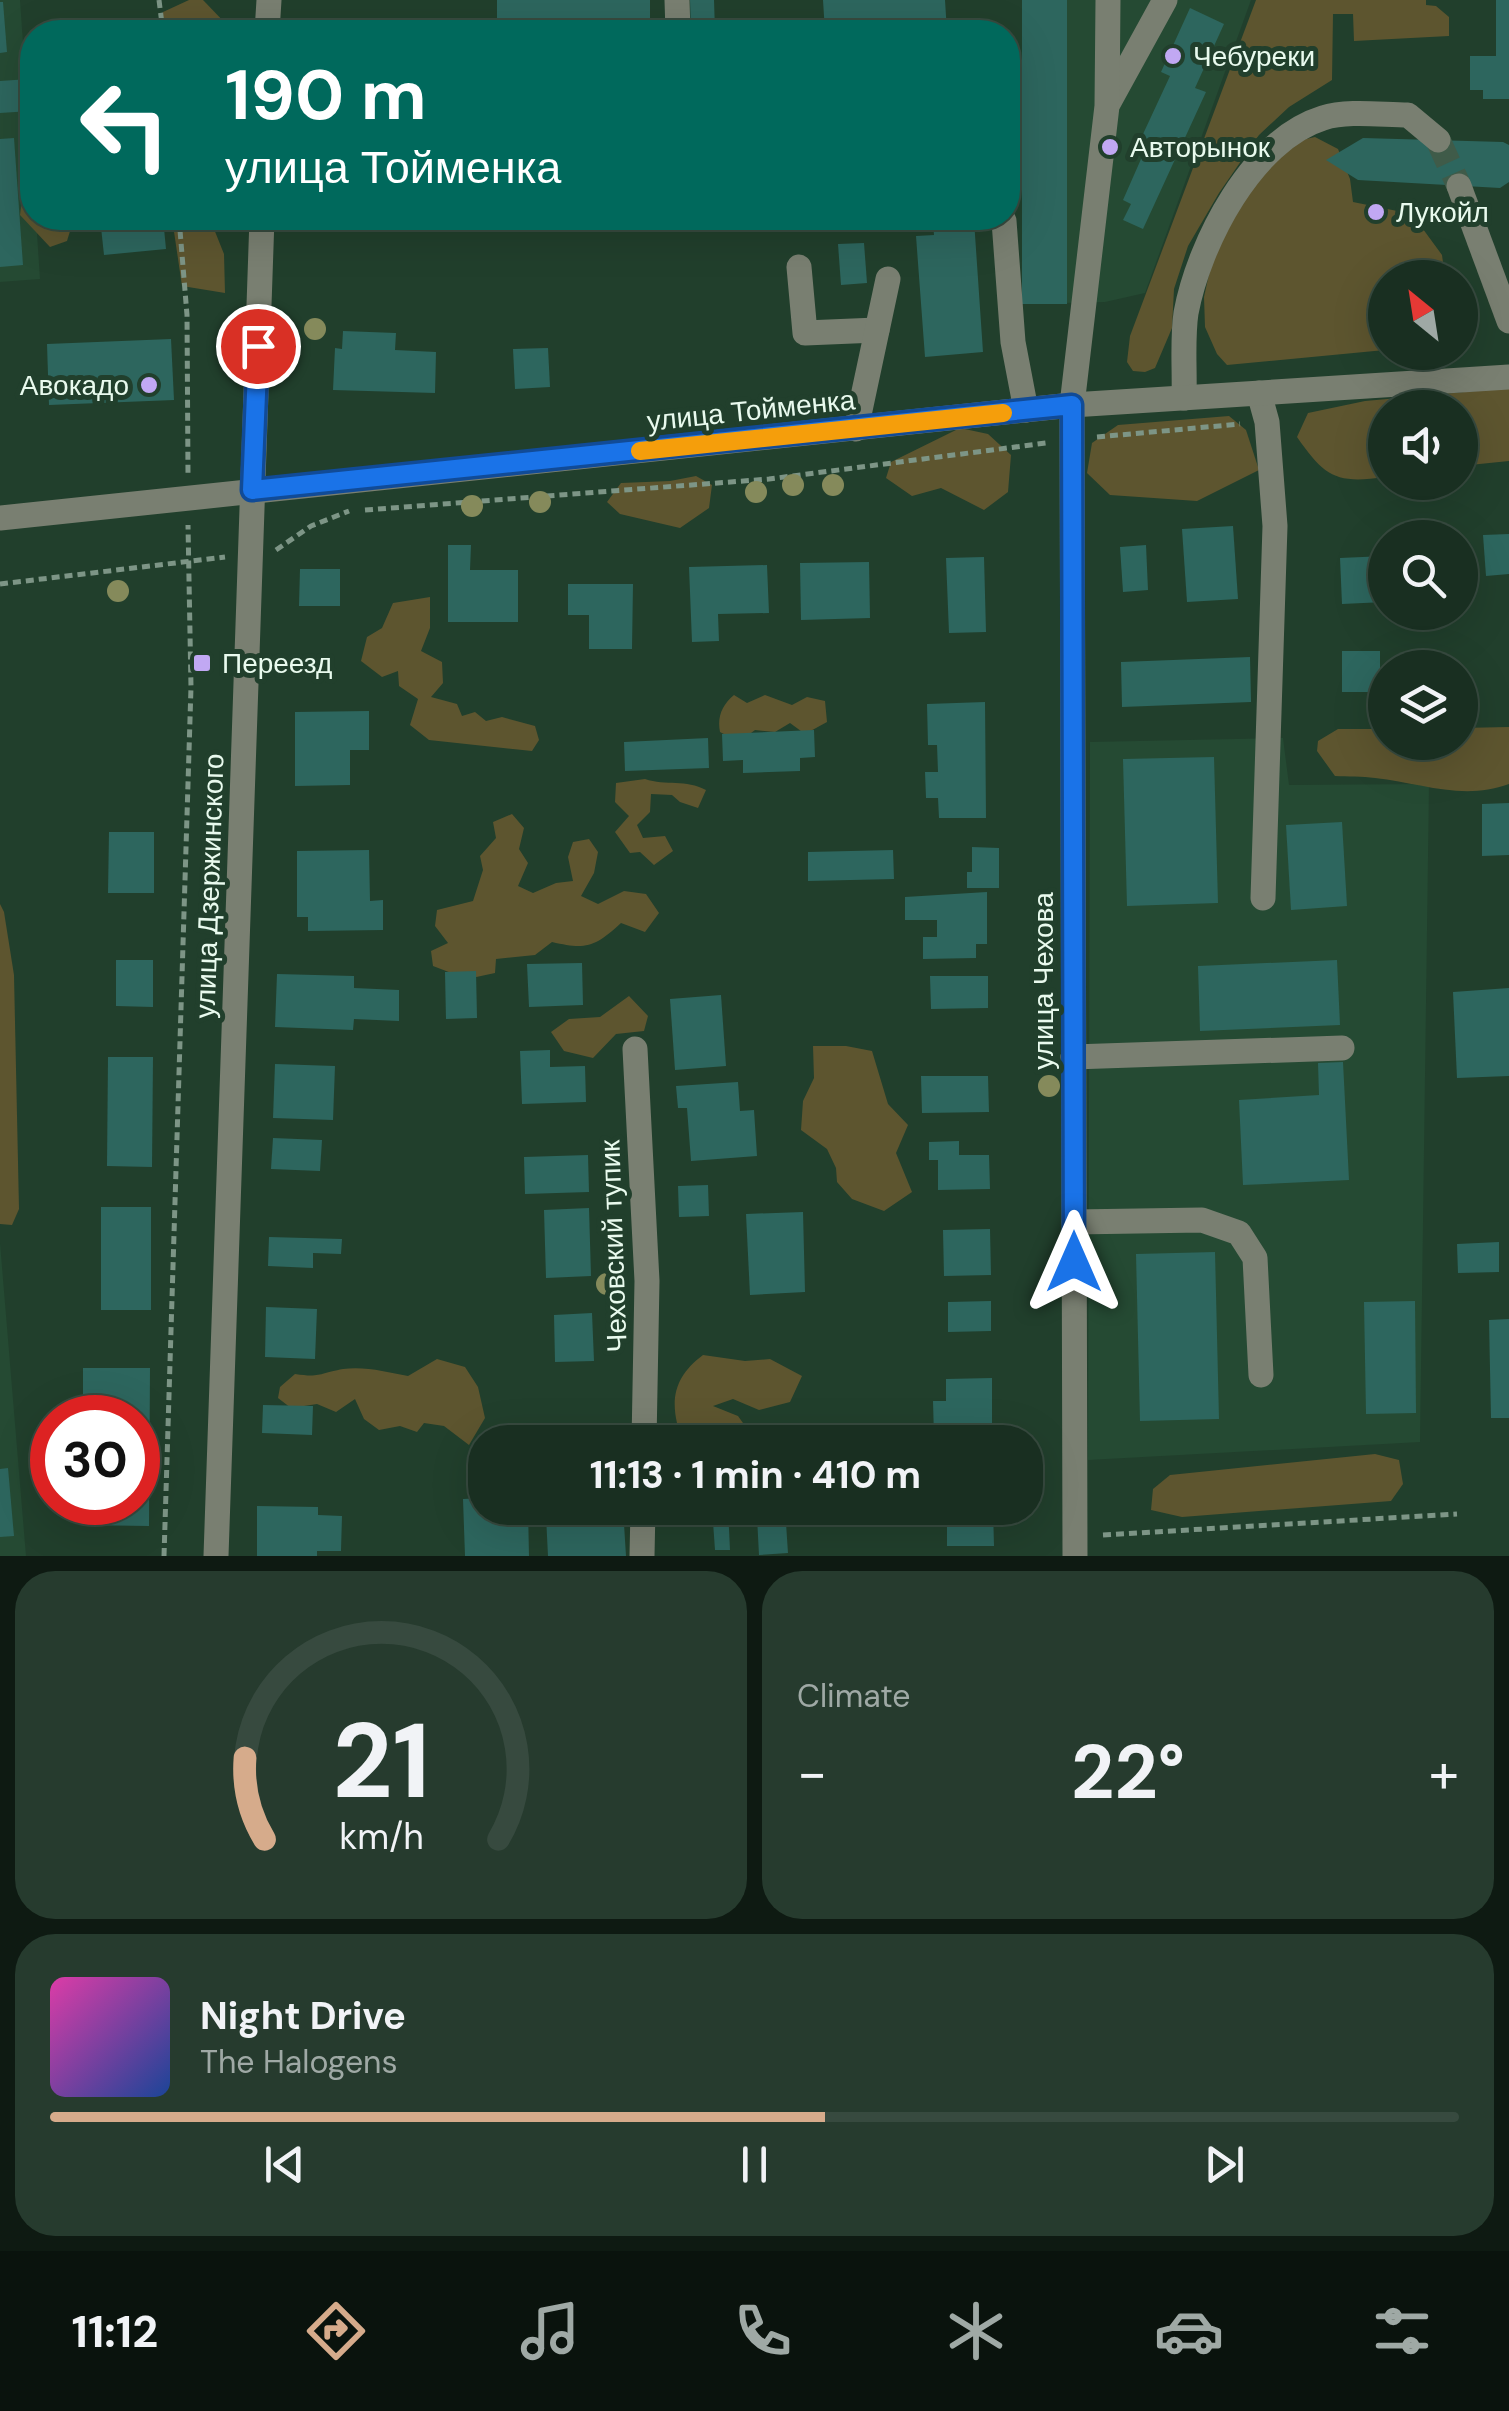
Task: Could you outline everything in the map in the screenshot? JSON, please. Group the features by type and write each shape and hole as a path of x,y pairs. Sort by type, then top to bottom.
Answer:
{"street":[{"name":"улица Чехова","path":"1074,1546 1072,405 1107,106 1108,0"},
{"path":"1107,106 1165,0"},
{"path":"1184,398 1186,314 1199,269 1219,223 1250,173 1277,142 1328,116 1408,115 1438,140"},
{"path":"1459,186 1509,321"},
{"name":"улица Дзержинского","path":"216,1556 262,230"},
{"path":"1005,230 1013,342 1026,410"},
{"path":"799,267 805,334 877,330"},
{"path":"856,429 888,280"},
{"name":"улица Тойменка","path":"0,518 1072,405 1509,377"},
{"path":"1259,393 1267,422 1274,526 1264,898"},
{"name":"Чеховский тупик","path":"636,1048 647,1281 644,1425"},
{"path":"1074,1057 1342,1048"},
{"path":"1074,1222 1202,1220 1239,1233 1254,1258 1261,1375"},
{"path":"642,1556 643,1525"}],"path":[{"path":"164,1556 191,664 187,315 180,230"},
{"path":"0,584 189,564 278,550 311,526 346,511 769,479 1072,440 1267,422"},
{"path":"191,664 202,663"},
{"path":"1074,1546 1458,1514"}],"shaded area":[{"path":"0,0 20,0 20,230 37,230 40,279 0,282"},
{"path":"189,0 203,0 222,20 159,20 163,12"},
{"name":"Авторынок","path":"1022,0 1251,0 1145,293 1105,302 1022,304"},
{"path":"1256,0 1426,0 1426,5 1436,6 1449,17 1449,36 1354,41 1353,14 1333,14 1332,80 1289,107 1259,135 1219,193 1188,246 1174,289 1172,328 1155,368 1133,371 1127,362 1130,336"},
{"path":"1315,137 1338,149 1350,179 1353,202 1412,214 1443,260 1368,260 1368,352 1227,365 1217,354 1205,327 1204,297 1211,265 1229,219 1288,143"},
{"path":"34,230 70,230 67,241 50,247"},
{"path":"174,230 214,230 224,254 225,293 182,286"},
{"path":"1509,388 1509,461 1478,464 1478,391"},
{"path":"1368,401 1368,478 1333,475 1297,437 1308,413"},
{"path":"1229,416 1246,430 1259,470 1197,501 1110,495 1087,473 1092,443 1118,425"},
{"path":"960,428 988,434 1011,455 1008,492 984,510 941,488 912,496 886,478 891,462"},
{"path":"696,476 712,485 709,508 680,528 620,514 607,502 621,483"},
{"path":"430,597 430,628 421,651 442,662 443,683 431,697 457,704 462,716 475,712 486,721 502,717 535,726 539,740 532,751 429,740 410,725 418,699 399,686 398,671 382,677 361,661 367,637 382,628 393,603"},
{"path":"734,695 747,703 765,695 792,705 807,697 825,701 827,722 805,734 790,723 775,732 755,730 739,742 720,732 719,727 721,712"},
{"path":"1509,727 1509,784 1459,791 1370,777 1335,776 1317,751 1318,741 1338,729 1368,729 1368,760 1478,760 1478,728"},
{"path":"1283,738 1289,785 1429,784 1420,1442 1088,1460 1090,742"},
{"path":"645,779 706,790 698,808 672,795 651,794 650,812 637,825 643,838 665,836 673,851 654,865 640,852 630,853 615,832 629,816 615,802 616,783"},
{"path":"512,814 524,828 519,849 528,863 518,886 533,893 573,881 568,857 573,842 589,839 598,852 594,873 581,896 598,904 624,891 646,894 659,913 645,932 621,923 590,945 552,942 535,955 496,959 495,973 467,979 433,966 431,951 448,943 435,926 437,910 473,901 483,870 480,856 496,838 493,822"},
{"path":"0,904 14,975 19,1209 12,1225 0,1224"},
{"path":"629,996 648,1016 644,1031 616,1034 593,1058 564,1051 551,1032 569,1019 600,1017"},
{"path":"813,1046 872,1051 888,1104 908,1125 896,1153 912,1192 884,1211 852,1199 837,1182 836,1168 827,1149 801,1130 803,1101 814,1078"},
{"path":"0,1243 26,1556 0,1556"},
{"path":"703,1355 745,1361 770,1359 802,1376 790,1402 759,1410 733,1399 713,1406 738,1416 744,1425 688,1425 677,1423 675,1402 678,1385"},
{"path":"437,1359 465,1367 478,1387 485,1418 481,1425 468,1425 468,1444 444,1426 424,1423 417,1432 400,1426 379,1430 364,1419 355,1399 336,1412 317,1404 291,1408 278,1398 280,1387 295,1374 359,1368 408,1376"},
{"path":"1375,1454 1399,1460 1403,1484 1391,1501 1182,1517 1151,1510 1153,1489 1170,1475"}],"building":[{"path":"497,0 650,0 650,20 497,20"},
{"path":"690,0 714,0 715,20 691,20"},
{"path":"823,0 945,0 946,20 824,20"},
{"path":"1022,0 1067,0 1067,304 1022,304"},
{"path":"1496,0 1509,0 1509,99 1483,99 1483,90 1470,90 1470,56 1496,56"},
{"path":"0,2 7,52 0,53"},
{"path":"1190,8 1224,24 1195,88 1206,92 1143,229 1123,220 1131,204 1123,200 1145,150 1137,147 1170,76 1161,72"},
{"path":"20,80 20,112 0,113 0,81"},
{"path":"14,138 23,265 0,267 0,139"},
{"path":"1363,138 1503,142 1509,145 1509,182 1500,188 1358,180 1326,160"},
{"path":"101,230 164,230 166,249 104,255"},
{"path":"934,230 975,230 983,352 925,357 916,236 934,235"},
{"path":"864,243 867,283 841,285 838,244"},
{"path":"343,331 396,333 395,350 436,352 435,393 333,390 335,348 342,349"},
{"path":"171,339 174,400 49,405 47,344"},
{"path":"548,348 550,387 515,389 513,349"},
{"path":"1233,526 1238,599 1187,602 1182,529"},
{"path":"1509,534 1509,574 1486,576 1483,535"},
{"path":"448,545 471,545 470,570 518,570 518,622 448,622"},
{"path":"1146,545 1148,590 1123,592 1120,547"},
{"path":"984,557 986,632 949,633 946,558"},
{"path":"1368,557 1368,603 1342,604 1340,558"},
{"path":"869,562 870,618 801,620 800,563"},
{"path":"767,565 769,613 718,614 719,641 692,642 689,567"},
{"path":"300,569 340,569 340,606 299,606"},
{"path":"568,584 633,584 632,649 589,649 589,615 568,615"},
{"path":"1342,651 1368,651 1368,692 1342,692"},
{"path":"1250,657 1251,702 1122,707 1121,662"},
{"path":"985,702 986,818 939,818 938,798 926,798 925,772 938,772 937,745 928,745 927,704"},
{"path":"369,711 369,750 350,750 350,785 295,786 295,712"},
{"path":"814,730 815,757 800,758 800,771 743,773 743,760 723,761 722,734"},
{"path":"708,738 709,768 625,771 624,742"},
{"path":"1214,757 1218,903 1127,906 1123,759"},
{"path":"1509,803 1509,855 1482,856 1482,804"},
{"path":"1342,822 1347,906 1291,910 1286,825"},
{"path":"109,832 154,832 154,893 108,893"},
{"path":"972,847 999,848 999,888 967,888 967,872 972,872"},
{"path":"369,850 370,901 383,900 383,930 308,931 308,917 297,917 297,851"},
{"path":"893,850 894,879 808,881 808,852"},
{"path":"987,892 987,944 976,944 976,958 923,959 923,937 937,937 937,920 905,920 905,897"},
{"path":"116,960 153,960 153,1007 116,1006"},
{"path":"1337,960 1340,1025 1200,1031 1198,966"},
{"path":"582,963 583,1005 529,1007 527,964"},
{"path":"476,971 477,1018 446,1019 445,972"},
{"path":"277,974 354,976 354,988 399,990 399,1021 354,1019 353,1030 275,1027"},
{"path":"930,976 988,976 988,1008 931,1009"},
{"path":"1509,988 1509,1076 1457,1078 1453,992"},
{"path":"721,995 726,1066 675,1070 670,999"},
{"path":"550,1050 550,1067 585,1066 586,1102 522,1104 520,1051"},
{"path":"108,1057 153,1057 152,1167 107,1166"},
{"path":"1343,1062 1349,1180 1243,1185 1239,1100 1319,1095 1318,1063"},
{"path":"275,1064 335,1066 333,1120 273,1118"},
{"path":"921,1076 988,1076 989,1112 922,1113"},
{"path":"738,1082 740,1111 754,1110 757,1156 691,1161 687,1108 678,1108 676,1086"},
{"path":"273,1138 322,1140 320,1171 271,1169"},
{"path":"959,1141 959,1155 989,1155 990,1189 938,1190 938,1160 929,1160 929,1142"},
{"path":"588,1155 589,1192 525,1194 524,1157"},
{"path":"708,1185 709,1216 679,1217 678,1186"},
{"path":"101,1207 151,1207 151,1310 101,1310"},
{"path":"589,1208 591,1276 546,1278 544,1210"},
{"path":"803,1212 805,1292 750,1295 746,1214"},
{"path":"990,1229 991,1275 944,1276 943,1230"},
{"path":"269,1237 342,1239 341,1254 313,1253 313,1268 268,1266"},
{"path":"1499,1242 1499,1272 1458,1273 1457,1244"},
{"path":"1215,1252 1219,1419 1140,1421 1136,1254"},
{"path":"991,1301 991,1331 948,1332 948,1302"},
{"path":"1415,1301 1416,1413 1366,1414 1364,1302"},
{"path":"266,1307 317,1309 315,1359 265,1357"},
{"path":"592,1313 594,1361 555,1362 554,1315"},
{"path":"1509,1319 1509,1418 1491,1418 1489,1320"},
{"path":"83,1368 150,1368 150,1395 83,1395"},
{"path":"992,1378 992,1425 934,1425 933,1401 946,1401 946,1379"},
{"path":"263,1405 313,1406 312,1435 262,1433"},
{"path":"8,1468 14,1536 0,1537 0,1469"},
{"path":"463,1499 468,1499 468,1525 528,1525 529,1556 465,1556"},
{"path":"257,1506 318,1507 318,1515 342,1516 341,1551 317,1551 317,1556 257,1556"},
{"path":"546,1525 624,1525 626,1556 548,1556"},
{"path":"713,1525 729,1525 730,1550 715,1550"},
{"path":"757,1525 786,1525 788,1553 759,1555"},
{"path":"947,1525 993,1525 994,1546 947,1546"}],"tunnel":[{"path":"1438,140 1459,186"}],"slow traffic":[{"path":"640,451 1003,413"}],"place":[{"name":"Чебуреки","path":"1173,56"},
{"name":"Авторынок","path":"1110,147"},
{"name":"Лукойл","path":"1376,212"},
{"name":"Авокадо","path":"149,385"},
{"name":"Переезд","path":"202,663"}],"route":[{"path":"258,346 252,490 1072,405 1074,1262"}]}
